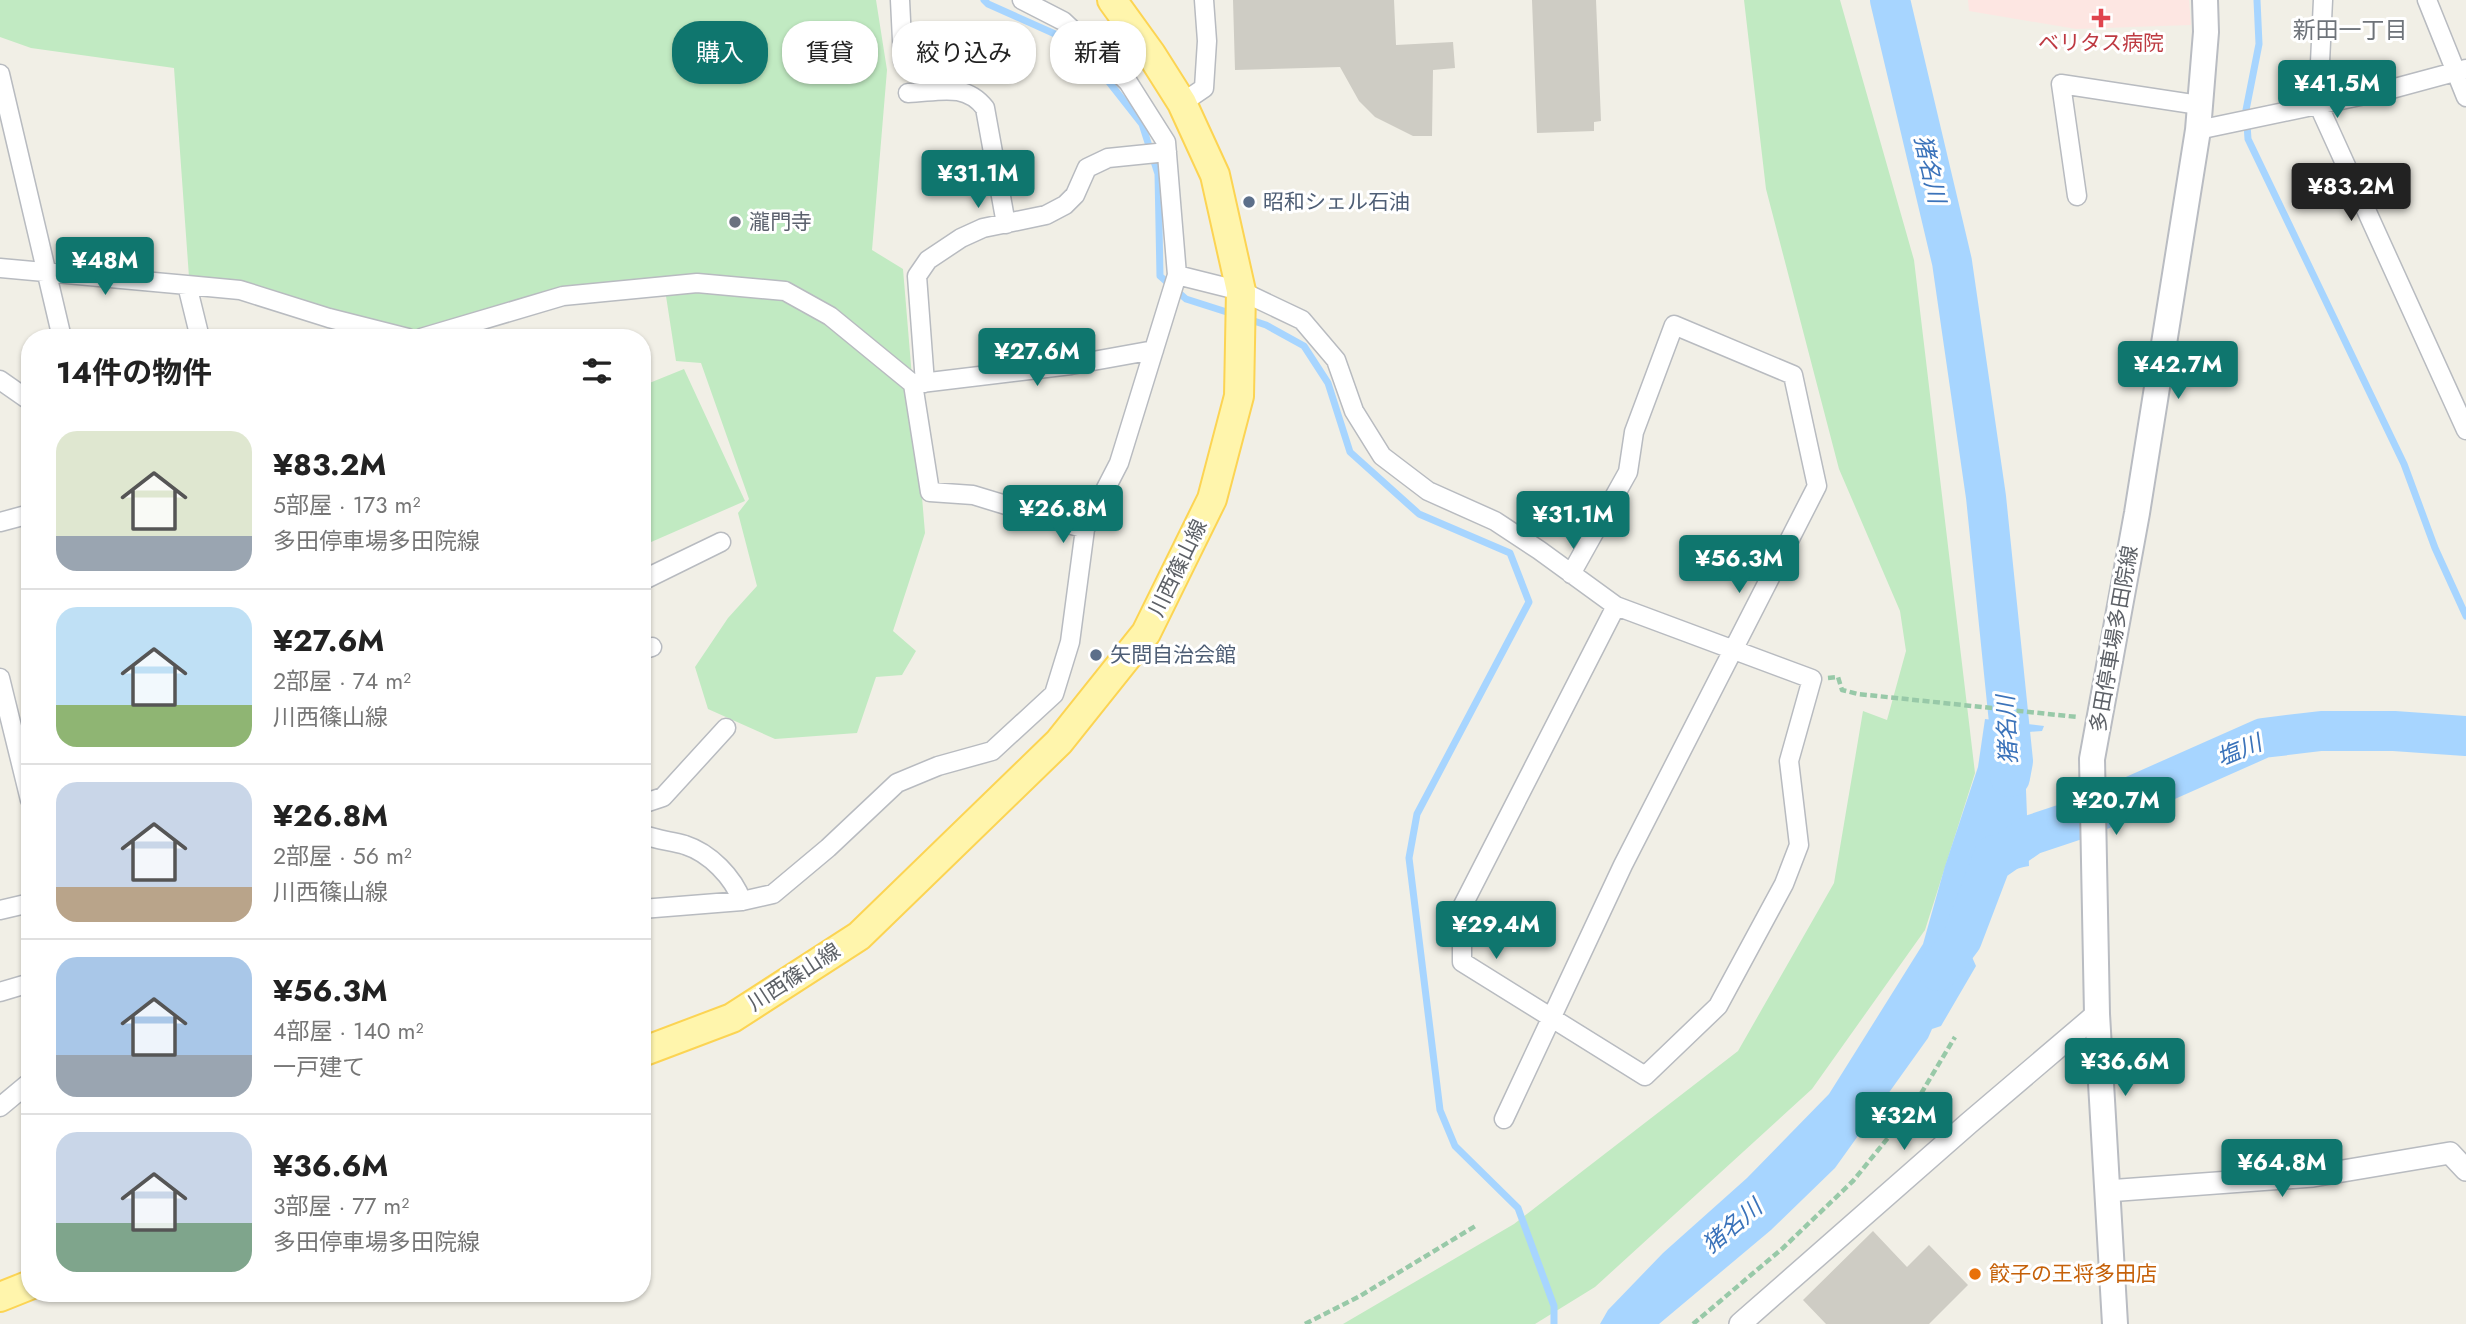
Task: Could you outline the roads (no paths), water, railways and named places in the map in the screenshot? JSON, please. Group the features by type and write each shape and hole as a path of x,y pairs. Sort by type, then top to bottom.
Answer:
{"main road":[{"name":"川西篠山線","path":"651,1049 732,1018 859,936 1059,742 1146,633 1212,499 1240,396 1241,291 1215,175 1182,103 1112,0"},
{"name":"多田停車場多田院線","path":"2115,1324 2097,1014 2092,759 2137,513 2198,130 2206,32 2205,0"},
{"path":"0,1297 21,1289"}],"street":[{"path":"900,0 901,21"},
{"path":"651,908 742,901 773,894 828,848 897,783 938,766 992,751 1054,694 1070,642 1085,529 1119,463 1177,275 1166,142 1128,82 1063,21 1022,0"},
{"path":"1182,103 1204,88 1207,41 1204,0"},
{"path":"2323,0 2318,105 2466,430"},
{"path":"2427,0 2461,71 2466,97"},
{"path":"2198,130 2461,71"},
{"path":"0,74 60,329"},
{"path":"2077,196 2061,84 2199,105"},
{"path":"908,93 965,90 977,97 985,108 1006,223"},
{"path":"1085,529 974,495 930,492 919,383 917,276 928,260 961,238 983,228 1046,215 1065,205 1075,195 1087,168 1108,158 1167,152"},
{"path":"0,268 240,290 372,329"},
{"path":"1177,275 1241,291 1302,320 1336,360 1354,411 1382,456 1428,491 1495,522 1616,606 1812,679 1789,761 1799,845 1784,884 1718,1006 1646,1076 1462,962 1462,906 1616,606"},
{"path":"451,329 563,296 697,283 785,291 830,316 919,383 1071,365 1154,350"},
{"path":"187,285 198,329"},
{"path":"1504,1119 1623,865 1818,486 1793,375 1674,325 1634,432 1628,472 1572,574"},
{"path":"0,380 21,395"},
{"path":"0,522 21,516"},
{"path":"0,678 21,725"},
{"path":"651,801 663,797 726,728"},
{"path":"651,836 688,846 714,862 736,887 742,901"},
{"path":"0,909 21,905"},
{"path":"0,992 21,986"},
{"path":"1740,1324 2097,1014"},
{"path":"1,1105 21,1089"},
{"path":"2107,1191 2313,1176 2450,1153 2466,1170"}],"water":[{"path":"1985,719 2044,726 2042,731 2029,732 2031,764 2025,765 2029,866 2003,875 1987,891 1977,907 1967,906 1964,921 1970,929 1967,944 1975,951 1972,957 1976,966 1941,1026 1932,1029 1835,1168 1771,1230 1659,1324 1600,1324 1608,1310 1663,1253 1747,1178 1829,1094 1923,944 1945,866 1978,767"}],"waterway":[{"path":"984,0 1064,38 1109,82 1142,124 1158,174 1160,276 1186,299 1233,314"},
{"name":"猪名川","path":"1890,0 1952,262 1986,497 2013,761 2010,777"},
{"path":"2257,0 2259,44 2246,110 2248,139 2404,464 2435,548 2466,616"},
{"path":"1248,319 1266,325 1304,346 1328,383 1350,452 1419,514 1510,553 1529,602 1417,814 1409,858 1440,1110 1455,1146 1518,1208 1554,1306 1554,1324"},
{"name":"塩川","path":"1992,862 2031,835 2085,817 2263,738 2321,731 2394,731 2466,736"},
{"name":"猪名川","path":"1938,971 1962,939 1994,855"}],"place":[{"name":"ベリタス病院","path":"2101,18"},
{"name":"昭和シェル石油","path":"1249,202"},
{"name":"瀧門寺","path":"735,222"},
{"name":"矢問自治会館","path":"1096,655"},
{"name":"餃子の王将多田店","path":"1975,1274"}],"district":[{"name":"新田一丁目","path":"2350,30"}]}
